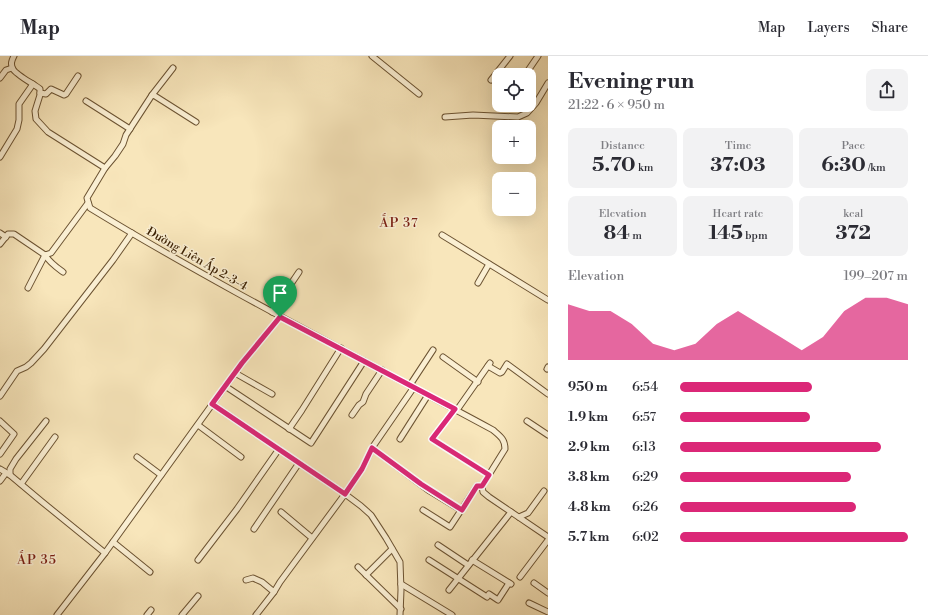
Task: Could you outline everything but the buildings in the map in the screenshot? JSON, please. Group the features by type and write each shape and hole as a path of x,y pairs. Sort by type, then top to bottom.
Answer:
{"street":[{"path":"14,56 11,61 12,68 40,89 35,111 36,120 48,132 105,168"},
{"path":"372,56 419,94"},
{"path":"491,80 510,56"},
{"path":"529,68 538,56"},
{"path":"0,78 6,70 12,68"},
{"path":"28,288 45,256 50,253 88,203 87,198 105,168 123,144 126,135 152,95 173,68"},
{"path":"40,93 46,94 51,89 64,95 78,76"},
{"path":"446,117 473,115 518,117 527,114 536,103 548,83"},
{"path":"0,157 17,129 20,104 33,84"},
{"path":"152,95 196,122"},
{"path":"86,101 130,129"},
{"name":"Đường Liên Ấp 2-3-4","path":"88,203 90,208 189,267 493,430 505,443 505,449 482,486 477,486 462,510"},
{"path":"0,233 6,237"},
{"path":"0,396 17,371 31,363 44,349 132,233"},
{"path":"0,244 8,234 14,234 45,256 52,264 63,272"},
{"path":"442,235 548,300"},
{"path":"478,283 489,264"},
{"path":"272,312 299,272"},
{"path":"59,614 105,553 225,386 280,317"},
{"path":"289,429 341,348"},
{"path":"256,615 362,469 372,448 433,350"},
{"path":"443,357 478,382"},
{"path":"225,386 311,443 364,361"},
{"path":"489,475 432,439 478,382 489,365 500,373 507,364 548,394"},
{"path":"352,415 359,405 365,400 366,394 382,370"},
{"path":"235,373 272,394"},
{"path":"400,439 428,395"},
{"path":"212,404 345,494 371,516 400,562 400,615"},
{"path":"0,421 14,434 0,454"},
{"path":"0,481 8,474 16,459 46,421"},
{"path":"526,421 548,435"},
{"path":"198,425 241,457"},
{"path":"21,484 55,437"},
{"path":"372,448 421,484 462,510 449,529 422,510"},
{"path":"198,560 237,509 279,449"},
{"path":"136,458 161,475"},
{"path":"254,529 299,463"},
{"path":"0,469 21,484 105,553"},
{"path":"482,486 483,492 489,497 548,537"},
{"path":"519,517 528,513 544,491"},
{"path":"281,512 312,538"},
{"path":"449,590 511,512"},
{"path":"520,578 548,540"},
{"path":"112,542 150,572"},
{"path":"438,545 468,565"},
{"path":"366,575 392,549"},
{"path":"429,560 487,597 489,594 498,600 510,584 472,560"},
{"path":"358,567 401,609"},
{"path":"246,580 253,578 262,582 274,592"},
{"path":"534,583 548,593"},
{"path":"401,584 452,615"},
{"path":"182,615 198,596"},
{"path":"529,603 548,612"}],"district":[{"name":"ẤP 37","path":"399,223"},
{"name":"ẤP 35","path":"37,560"}],"route":[{"path":"280,317 455,409 432,439 489,475 482,486 477,486 462,510 428,490 372,448 362,469 345,494 212,404 242,363 280,317"}]}
